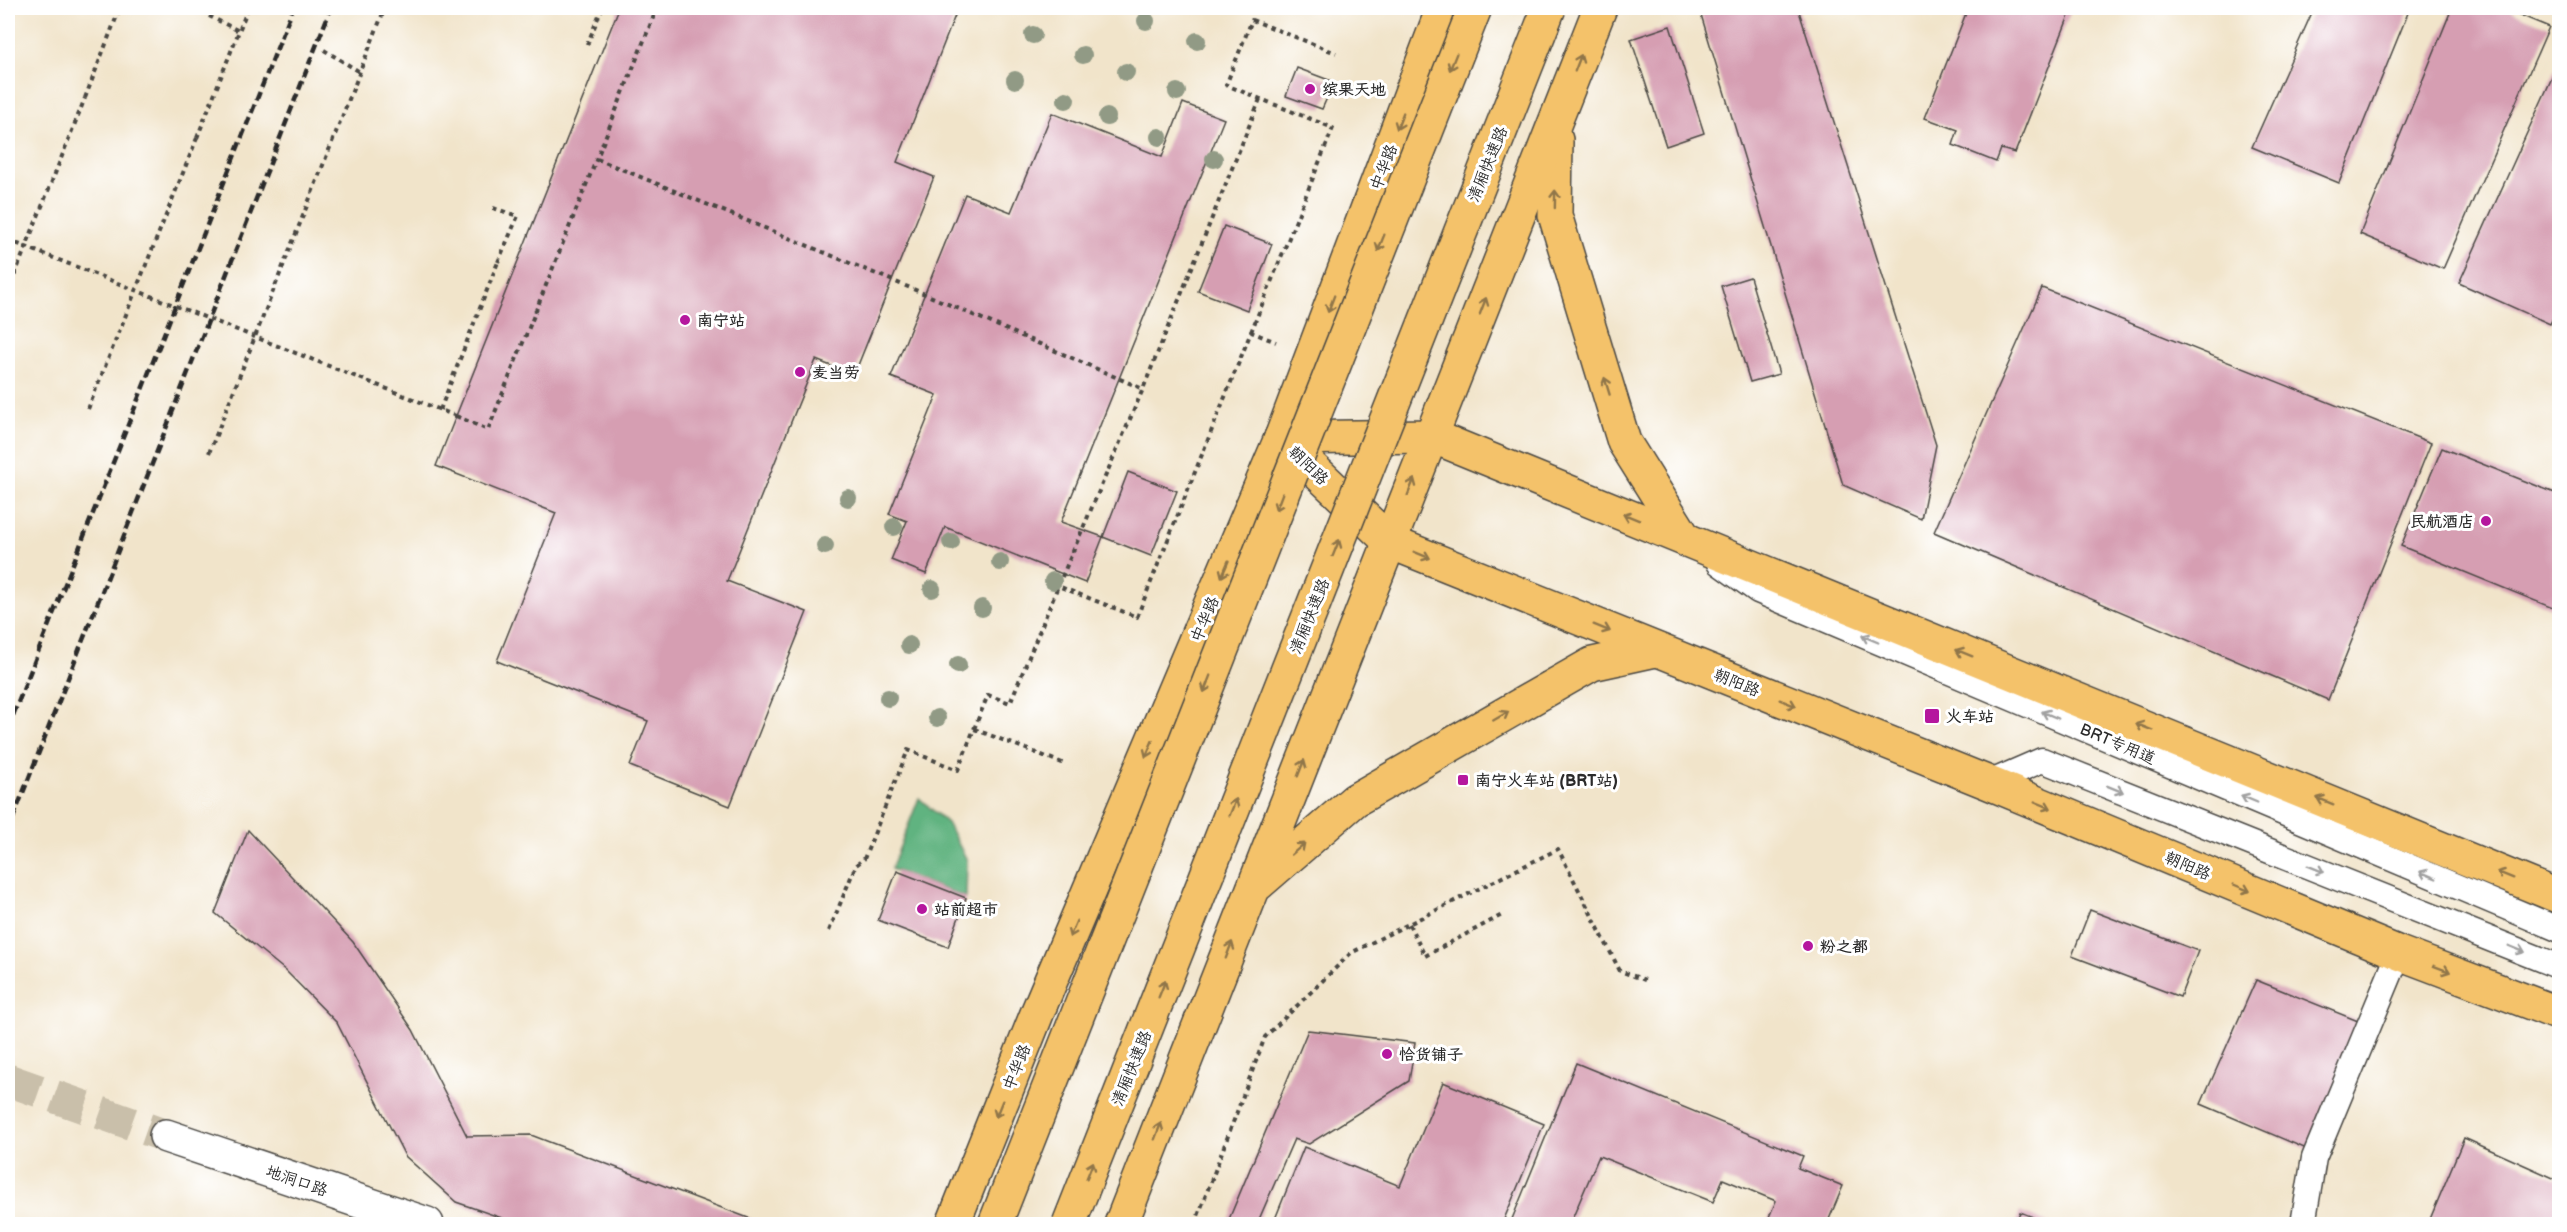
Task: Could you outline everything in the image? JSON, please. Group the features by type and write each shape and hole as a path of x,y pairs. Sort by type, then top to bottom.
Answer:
{"main road":[{"name":"中华路","path":"952,1224 1038,1011 1281,438 1443,8"},
{"path":"995,1224 1475,8"},
{"name":"清厢快速路","path":"1069,1224 1549,8"},
{"path":"1121,1224 1600,8"},
{"path":"1557,117 1555,215 1558,226 1624,442 1685,539"},
{"name":"朝阳路","path":"1281,438 1432,436 2559,897"},
{"name":"朝阳路","path":"1281,438 1390,542 1989,783 2399,953 2559,1014"},
{"path":"1254,887 1355,800 1592,664 1656,650"}],"street":[{"name":"地洞口路","path":"166,1136 428,1224"}],"lane":[{"name":"BRT专用道","path":"1685,539 1758,591 2559,930"},
{"path":"1989,783 2042,760 2559,967"},
{"path":"2303,1224 2314,1158 2399,953"}],"path":[{"path":"8,292 120,8"},
{"path":"88,409 248,8"},
{"path":"209,453 385,8"},
{"path":"587,45 602,8"},
{"path":"8,240 488,429 657,8"},
{"path":"209,16 239,31"},
{"path":"1058,586 1137,616 1333,128 1226,85 1252,20 1336,53"},
{"path":"324,50 360,72"},
{"path":"829,931 855,865 864,859 908,750 958,770 988,695 1010,703 1143,388 1260,99"},
{"path":"597,159 914,289 1143,388"},
{"path":"440,410 518,216 493,208"},
{"path":"1251,332 1277,342"},
{"path":"974,729 1065,764"},
{"path":"1195,1224 1265,1037 1351,953 1558,849 1620,971 1645,980"},
{"path":"1409,924 1425,956 1502,915"}],"green space":[{"path":"919,798 947,823 967,860 966,898 891,869"}],"building":[{"name":"南宁站","path":"619,8 958,8 897,162 934,177 854,375 816,360 727,581 807,612 730,806 630,766 648,721 497,661 556,513 436,466"},
{"path":"1699,8 1798,8 1936,445 1921,519 1843,485"},
{"path":"1968,8 2072,8 2015,153 2001,149 1996,162 1953,145 1958,130 1925,118"},
{"path":"2314,8 2410,8 2339,183 2252,147"},
{"path":"2452,8 2503,8 2549,27 2443,269 2360,234"},
{"path":"1670,26 1704,133 1666,146 1631,39"},
{"path":"2560,60 2560,303 2550,324 2459,283"},
{"name":"缤果天地","path":"1297,68 1334,82 1322,109 1286,96"},
{"path":"1183,103 1224,119 1061,522 1103,537 1085,583 945,527 926,574 891,560 907,521 889,514 937,395 891,377 965,194 1011,212 1052,113 1162,157"},
{"path":"1224,226 1272,244 1247,310 1198,291"},
{"path":"1750,277 1779,374 1750,382 1721,286"},
{"path":"2042,288 2431,443 2328,700 1934,532"},
{"name":"民航酒店","path":"2442,448 2560,495 2560,611 2401,546"},
{"path":"1128,472 1177,491 1151,556 1103,537"},
{"path":"248,830 353,942 413,1030 467,1136 531,1135 764,1224 519,1224 456,1202 405,1156 337,1023 286,971 215,913"},
{"name":"站前超市","path":"897,871 966,898 948,947 878,920"},
{"path":"2090,910 2198,951 2180,997 2072,956"},
{"path":"2256,980 2363,1023 2309,1150 2201,1104"},
{"path":"1308,1030 1415,1043 1409,1081 1309,1144 1294,1139 1257,1224 1227,1224"},
{"path":"1576,1063 1803,1156 1798,1168 1843,1186 1827,1224 1766,1224 1776,1201 1723,1179 1713,1202 1599,1156 1570,1224 1510,1224"},
{"path":"1443,1082 1544,1124 1502,1224 1273,1224 1304,1147 1400,1186"},
{"path":"2464,1138 2560,1181 2560,1224 2428,1224"},
{"path":"2020,1212 2050,1224 2015,1224"}],"tunnel":[{"path":"8,1080 166,1136"}],"railway":[{"path":"8,728 293,8"},
{"path":"8,831 331,8"}],"place":[{"name":"缤果天地","path":"1310,89"},
{"name":"南宁站","path":"685,320"},
{"name":"麦当劳","path":"800,372"},
{"name":"民航酒店","path":"2486,521"},
{"name":"火车站","path":"1932,716"},
{"name":"南宁火车站 (BRT站)","path":"1463,780"},
{"name":"站前超市","path":"922,909"},
{"name":"粉之都","path":"1808,946"},
{"name":"恰货铺子","path":"1387,1054"}]}
